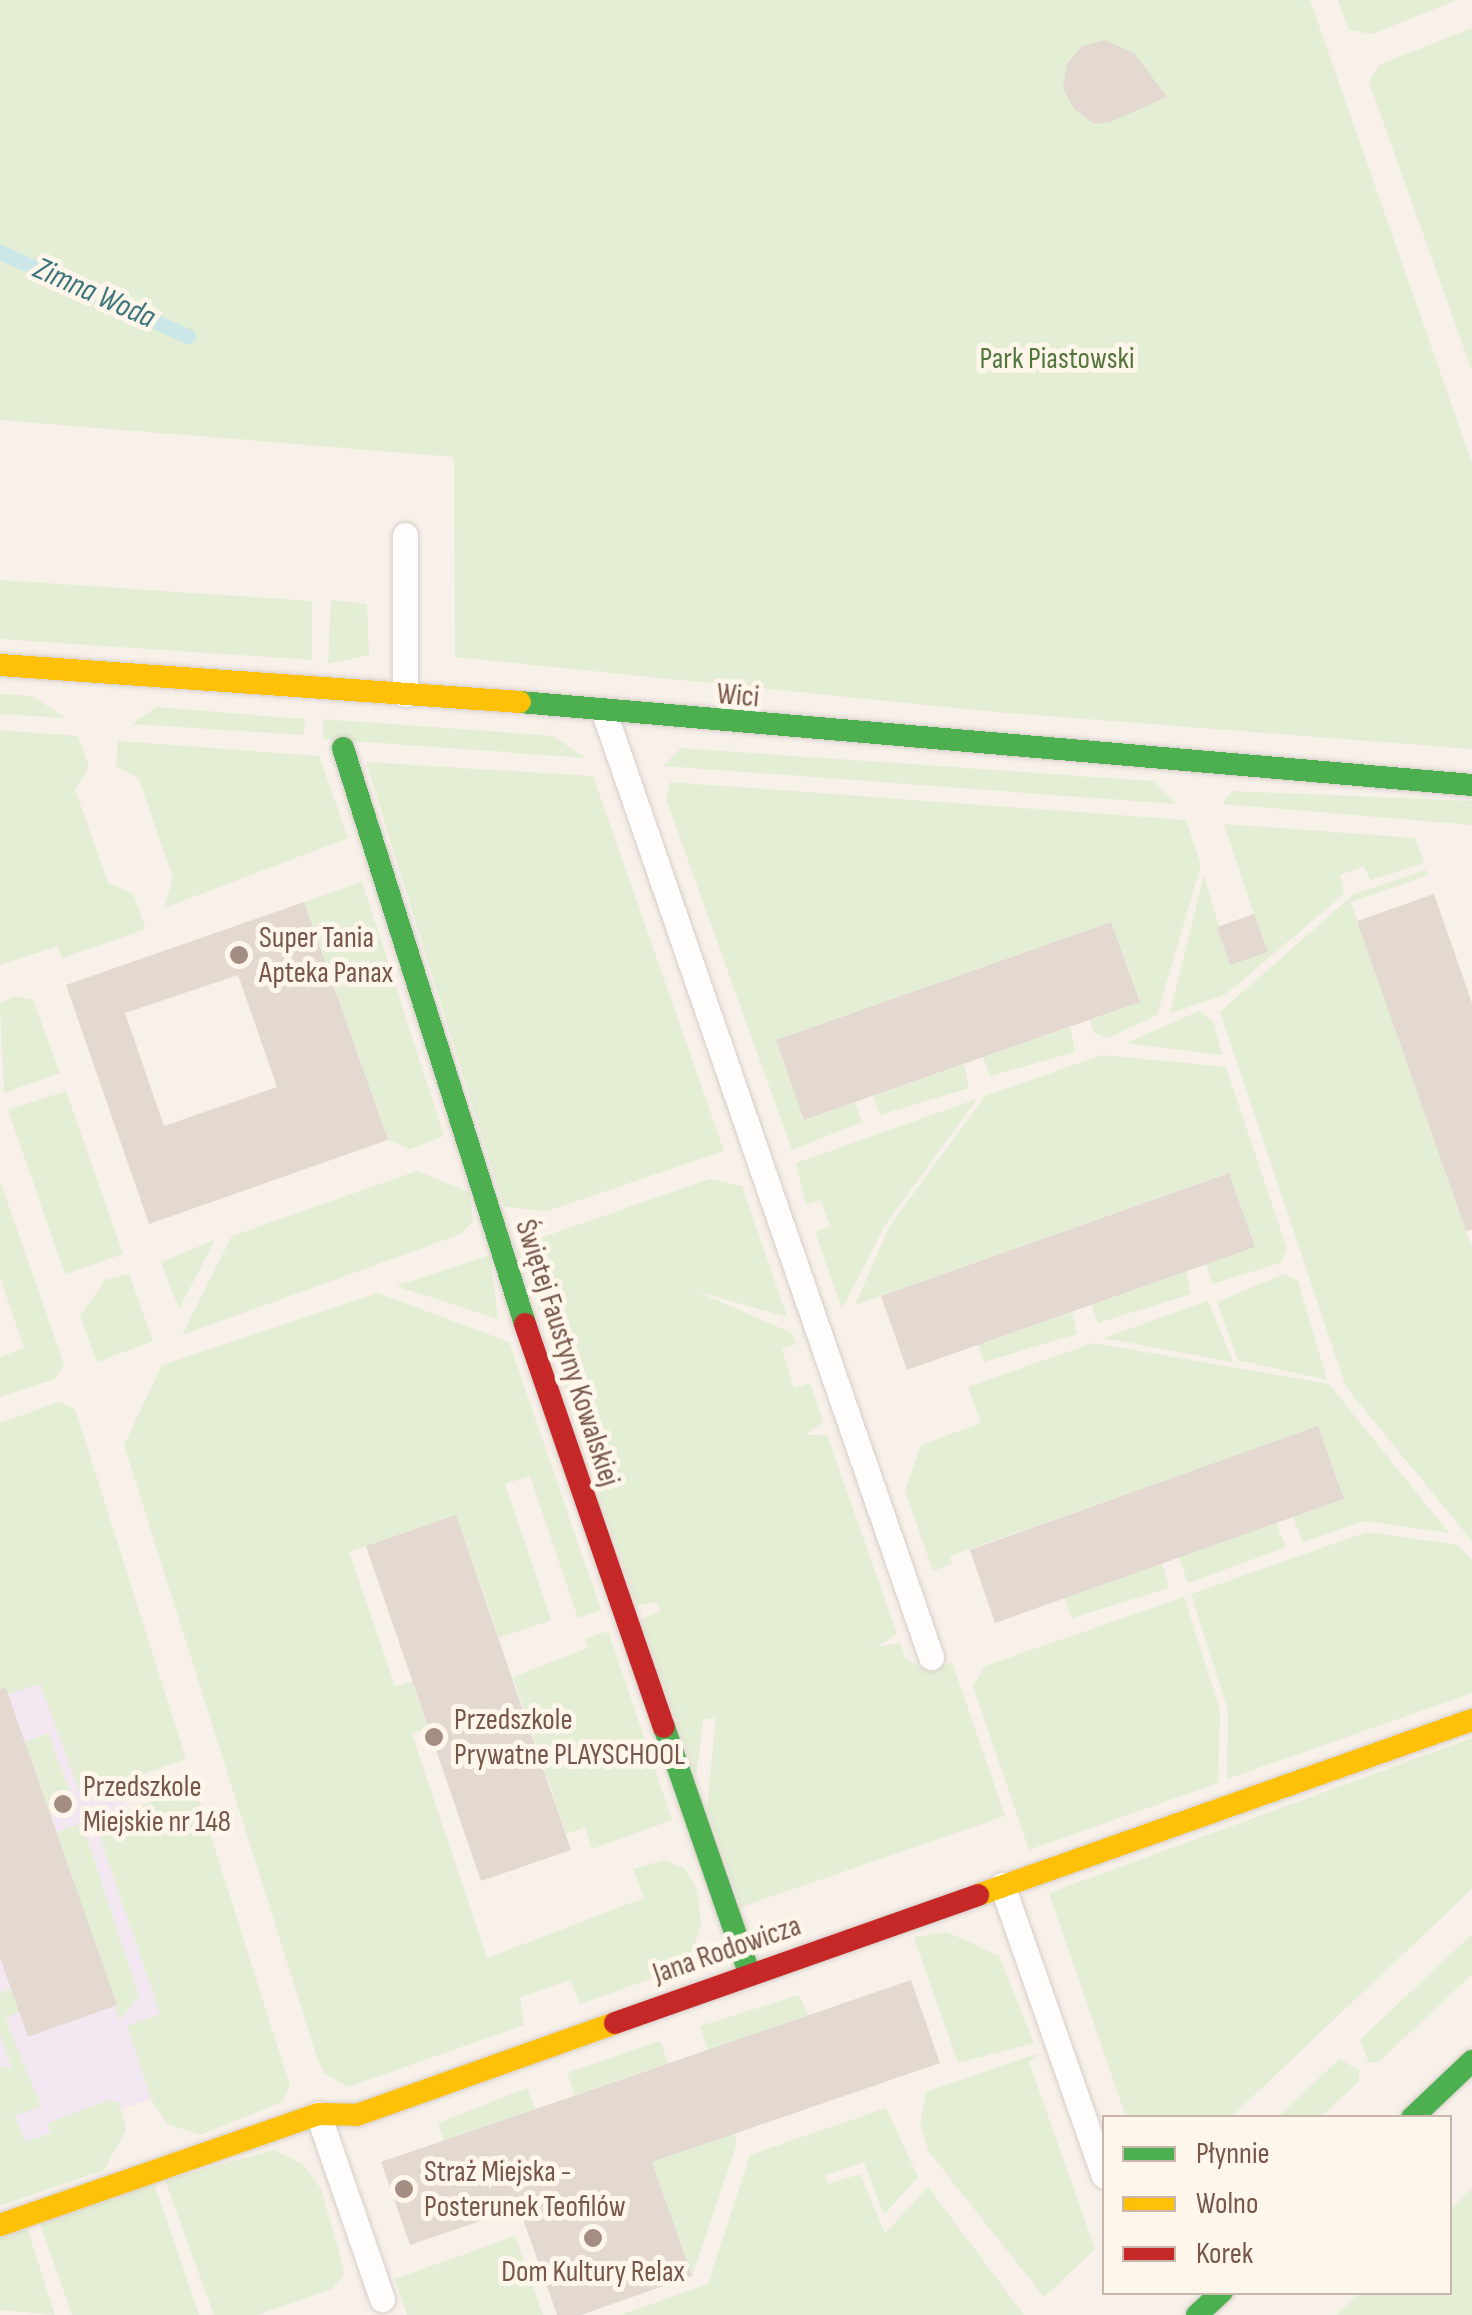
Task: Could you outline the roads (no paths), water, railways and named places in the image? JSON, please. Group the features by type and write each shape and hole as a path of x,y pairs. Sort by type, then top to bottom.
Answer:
{"street":[{"name":"Wici","path":"0,665 405,694 604,715 1472,786"},
{"name":"Świętej Faustyny Kowalskiej","path":"342,748 539,1368 748,1973"},
{"name":"Jana Rodowicza","path":"0,2225 318,2114 357,2115 748,1973 1472,1720"},
{"path":"1415,2115 1472,2062"}],"lane":[{"path":"404,535 405,694"},
{"path":"604,715 930,1656"},
{"path":"1002,1885 1102,2170"},
{"path":"318,2114 382,2299"}],"waterway":[{"name":"Zimna Woda","path":"0,252 188,336"}],"place":[{"name":"Super Tania Apteka Panax","path":"239,955"},
{"name":"Przedszkole Prywatne PLAYSCHOOL","path":"434,1737"},
{"name":"Przedszkole Miejskie nr 148","path":"63,1804"},
{"name":"Straż Miejska - Posterunek Teofilów","path":"404,2189"},
{"name":"Dom Kultury Relax","path":"593,2238"}],"park label":[{"name":"Park Piastowski","path":"1057,359"}]}
